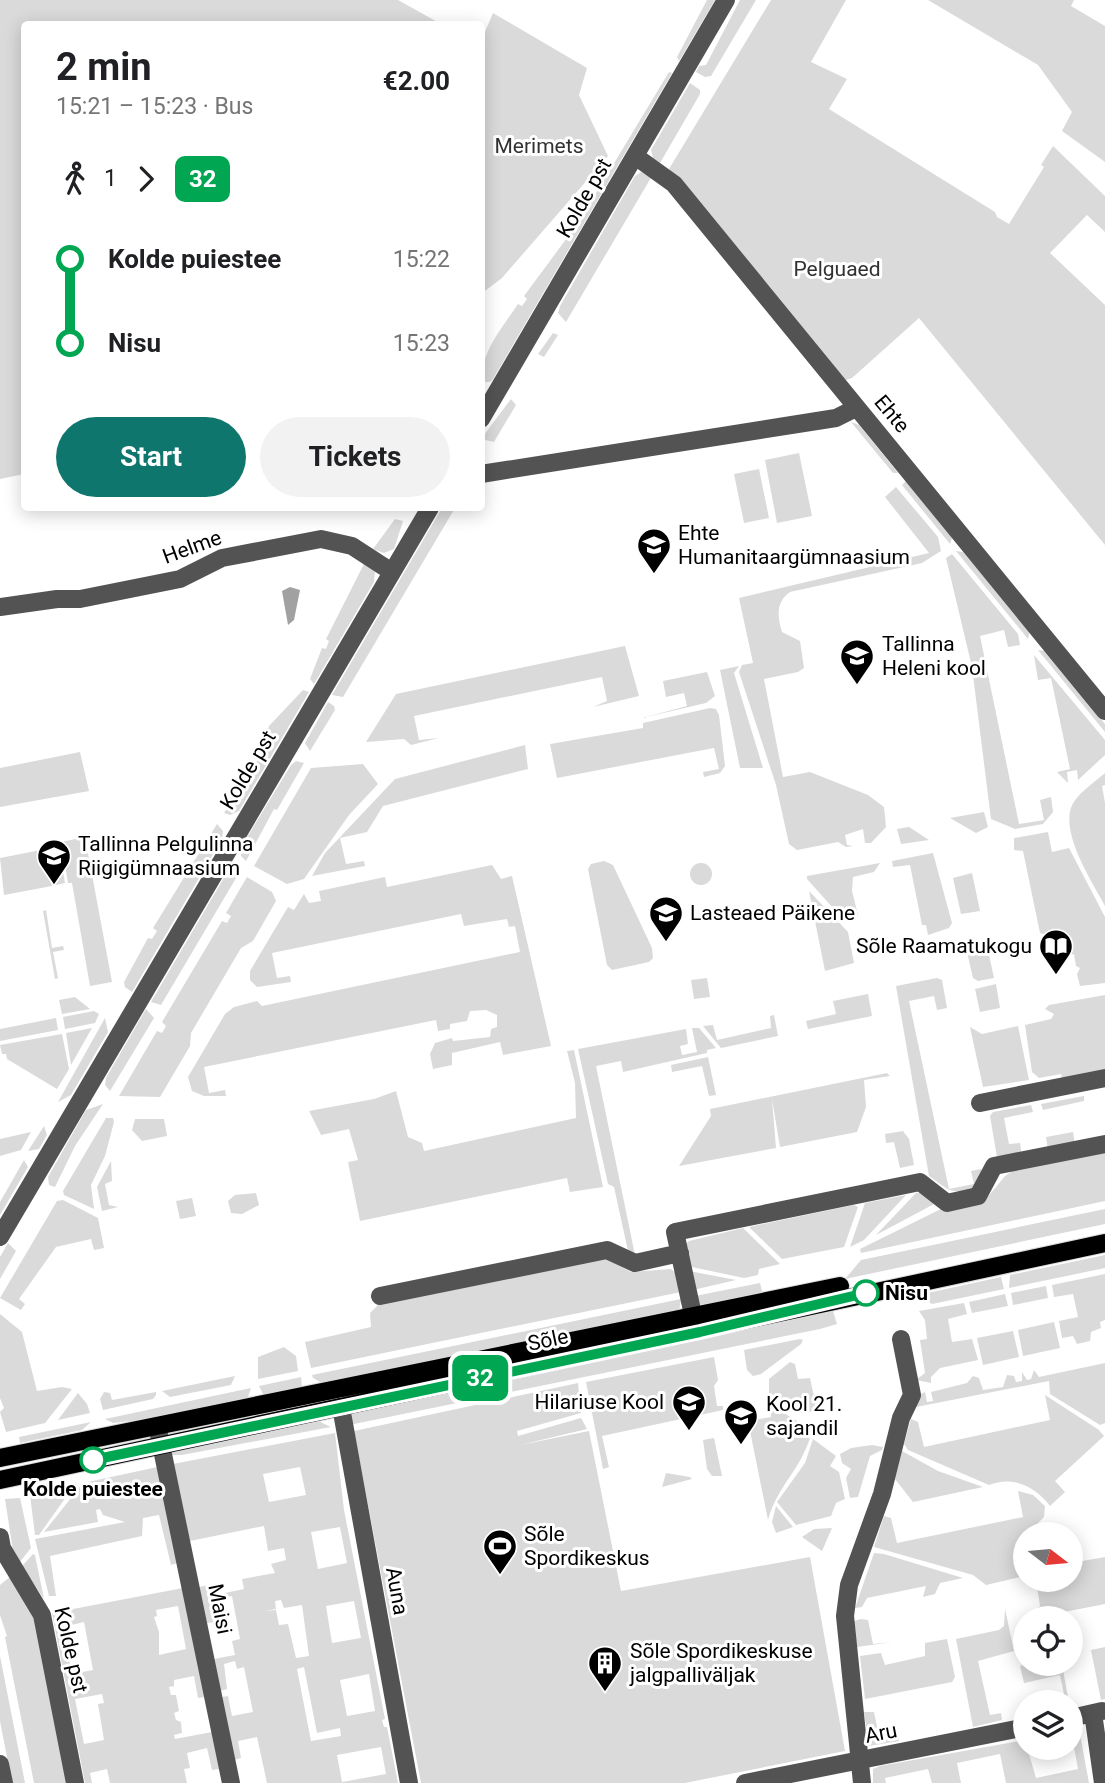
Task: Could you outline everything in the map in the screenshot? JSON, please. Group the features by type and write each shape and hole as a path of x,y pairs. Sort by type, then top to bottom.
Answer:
{"main road":[{"name":"Sõle","path":"339,1398 694,1315 1105,1230"},
{"name":"Sõle","path":"0,1458 160,1435 1105,1243"},
{"name":"Sõle","path":"0,1480 160,1435"}],"street":[{"name":"Kolde pst","path":"485,412 726,0"},
{"name":"Ehte","path":"635,156 674,184 1105,711"},
{"path":"485,473 836,418 856,408"},
{"name":"Kolde pst","path":"0,1237 428,511"},
{"name":"Helme","path":"0,607 57,599 80,599 180,579 222,558 321,539 352,546 392,572"},
{"path":"980,1103 1105,1078"},
{"path":"694,1315 675,1232 920,1182 947,1203 978,1196 994,1166 1105,1143"},
{"path":"380,1296 607,1250 635,1263 680,1253"},
{"path":"862,1783 845,1616 852,1572 882,1494 901,1418 912,1395 901,1339"},
{"name":"Auna","path":"339,1398 409,1783"},
{"name":"Maisi","path":"160,1435 231,1783"},
{"name":"Kolde pst","path":"0,1537 7,1565 42,1615 75,1783"},
{"path":"1099,1712 1103,1783"},
{"name":"Aru","path":"745,1783 1013,1730"},
{"path":"0,1764 4,1783"}],"green space":[{"path":"0,0 398,0 436,21 21,21 21,475 0,479"},
{"path":"707,0 715,0 679,61 677,57"},
{"path":"740,0 756,0 711,76 705,77 696,72 699,66 706,65"},
{"name":"Pelguaed","path":"771,0 846,0 811,62 847,79 829,109 995,212 997,217 1009,224 1044,167 1041,165 1053,146 1105,196 1105,232 1087,215 1050,253 1105,305 1105,545 919,318 852,378 843,381 669,169"},
{"path":"928,0 1074,0 1071,6 1105,26 1105,162 1062,131 1072,112 1038,65"},
{"name":"Merimets","path":"493,13 587,68 579,95 608,156 502,278 485,291 485,32"},
{"path":"669,72 672,73 493,379 485,382 488,350 518,304 522,306 527,299 524,296 578,223"},
{"path":"690,83 700,90 700,94 660,163 653,158 651,150"},
{"path":"641,172 652,176 566,322 558,313 560,306 635,176"},
{"path":"553,333 558,335 544,357 538,354"},
{"path":"511,399 516,405 494,442 485,440 485,434"},
{"path":"851,422 859,425 898,473 893,473"},
{"path":"799,453 812,516 777,523 765,460"},
{"path":"759,469 769,518 744,523 734,474"},
{"path":"906,481 952,538 950,544 902,485"},
{"path":"896,487 938,537 941,551 922,563 790,592 780,605 779,620 782,632 800,641 804,668 798,672 764,679 783,777 810,772 868,795 884,807 886,827 871,843 865,843 863,829 845,835 847,845 853,846 846,847 838,842 797,850 789,844 776,785 739,672 742,665 753,663 739,598 929,553 885,497"},
{"path":"440,511 453,511 343,697 332,695"},
{"path":"395,519 403,521 394,549 384,553 373,549"},
{"path":"956,551 963,552 1030,631 1028,639"},
{"path":"952,554 1018,634 1020,645 1008,647 1004,630 980,636 1019,824 1044,820 1040,800 1051,797 1053,812 1043,824 1015,829 991,819 972,667 946,558"},
{"path":"365,562 375,571 374,582 314,684 310,679 322,648 326,649 329,641 326,639"},
{"path":"625,646 639,696 593,707 607,701 602,677 414,716 419,740 439,738 411,745 404,739 366,742 396,694"},
{"path":"1038,650 1045,651 1105,724 1105,732"},
{"path":"1034,655 1105,740 1105,755 1078,780 1077,770 1067,772 1068,783 1057,772 1070,769 1051,678 1038,680"},
{"path":"739,666 734,673 763,768 740,768 720,670"},
{"path":"707,672 715,696 706,703 642,718 687,706 684,693 666,697 663,681"},
{"path":"303,690 309,692 239,811 230,815 224,813 254,770 269,726"},
{"path":"328,702 335,710 310,751 305,743"},
{"path":"710,708 716,709 719,715 725,766 720,773 704,777 703,772 719,769 714,748 557,778 550,744 643,728 643,723"},
{"path":"525,745 528,769 383,806 367,832 340,838 346,864 364,861 365,866 312,876 325,853 395,779"},
{"path":"80,752 89,791 0,807 0,768"},
{"path":"296,761 304,763 277,810 274,809 246,861 241,856 241,847"},
{"path":"363,764 378,784 349,815 304,879 287,884 254,866 311,768"},
{"path":"1105,773 1105,785 1102,786 1105,803 1105,906 1077,853 1069,823 1070,810 1076,799"},
{"path":"984,812 988,827 976,833 950,818"},
{"path":"217,824 223,831 222,839 132,992 125,987 124,982 148,938 152,939 157,931 153,928"},
{"path":"909,827 929,840 901,844 897,829"},
{"path":"1048,832 1052,852 1069,848 1105,917 1105,983 1080,986 1077,974 1080,968 1076,966 1074,954 1065,956 1062,939 1040,933 1023,851 1014,850 1014,838"},
{"path":"85,837 112,982 90,986 72,883 68,883 61,842"},
{"path":"58,843 65,883 56,885 49,845"},
{"path":"46,849 52,886 4,895 0,858"},
{"path":"933,853 952,923 949,928 928,935 926,925 922,925 910,865 893,867 892,861"},
{"path":"604,861 613,865 652,948 653,958 649,962 612,970 607,965 588,869 591,864"},
{"path":"701,863 709,866 712,874 709,882 701,885 693,882 690,874 693,866"},
{"path":"880,863 874,872 853,877 852,891 858,915 842,918 807,879 807,876"},
{"path":"492,865 501,879 512,876 551,1046 503,1055 500,1042 452,1053 452,1065 433,1069 430,1054 435,1043 452,1038 453,1041 490,1037 491,1029 497,1027 497,1015 486,1010 470,1011 467,1021 450,1024 450,1029 438,1031 436,1020 204,1067 209,1093 225,1090 226,1096 204,1096 192,1091 188,1077 225,1014 234,1007 257,1001 262,1006 520,952 515,926 509,927 507,919 464,926 461,914 272,953 277,978 290,976 291,982 257,987 250,980 250,971 288,907 294,910 304,894 309,903 321,901 319,891 385,877 387,887"},
{"path":"234,871 239,873 161,1005 151,1002 225,876"},
{"path":"972,873 980,911 961,914 953,878"},
{"path":"247,877 272,892 276,901 253,941 241,948 191,1033 190,1046 160,1097 119,1096 157,1031 162,1033 166,1026 162,1022 222,921 227,923 231,916 226,913"},
{"path":"809,891 848,932 854,963 825,971"},
{"path":"46,910 52,948 63,946 64,950 53,952 58,978 55,979 43,911"},
{"path":"986,941 994,978 978,981 973,978 966,948"},
{"path":"707,978 710,997 694,999 691,980"},
{"path":"937,978 942,980 947,1008 937,1010 934,996 909,1001 949,1189 929,1176 896,986"},
{"path":"996,984 1000,1008 980,1012 975,989"},
{"path":"868,994 872,1016 808,1029 806,1021 836,1014 833,1001"},
{"path":"1105,995 1105,1073 1063,1082 1061,1074 1039,1078 1032,1072 1025,1025 1051,1019 1054,1014 1045,1009 1049,1005"},
{"path":"75,997 90,1009 62,1014 59,1000"},
{"path":"146,1009 154,1018 110,1091 105,1085 106,1078"},
{"path":"94,1011 99,1014 95,1023 65,1029 63,1017"},
{"path":"774,1015 778,1036 721,1048 703,1026 713,1025 717,1040 771,1028 770,1016"},
{"path":"56,1018 58,1030 0,1041 0,1029"},
{"path":"105,1018 108,1032 71,1095 58,1102"},
{"path":"1018,1026 1029,1080 983,1087 970,1027 982,1034"},
{"path":"92,1028 71,1065 66,1033"},
{"path":"692,1028 699,1028 716,1048 707,1050 707,1053 623,1072 621,1061 596,1066 635,1255 628,1251 614,1187 608,1184 578,1049 686,1029 688,1044 680,1046 682,1055 697,1052"},
{"path":"62,1034 69,1069 57,1089 7,1059 6,1054 2,1054 0,1045"},
{"path":"574,1050 603,1187 570,1192 567,1178 360,1221 348,1162 358,1160 349,1129 321,1135 309,1111 374,1099 396,1091 408,1137 422,1143 424,1151 576,1118 575,1083 567,1051"},
{"path":"708,1057 716,1095 709,1096 702,1066 672,1072 671,1065"},
{"path":"887,1073 890,1076 864,1080 866,1107 857,1132 780,1147 772,1099 776,1148 679,1166 711,1116 710,1109"},
{"path":"1084,1096 1084,1101 1043,1110 1041,1104"},
{"path":"103,1104 75,1146 55,1187 49,1185 48,1177 86,1110"},
{"path":"1031,1105 1033,1112 1004,1118 1009,1144 1020,1143 1022,1157 997,1157 990,1116 993,1112"},
{"path":"106,1118 113,1118 114,1122 105,1156 91,1185 94,1209 64,1195 63,1191"},
{"path":"135,1119 164,1119 167,1136 142,1141 132,1130"},
{"path":"44,1126 47,1135 39,1149 28,1151"},
{"path":"903,1131 909,1139 914,1165 900,1168 894,1142 886,1143 885,1134"},
{"path":"31,1132 21,1150 0,1156 0,1139"},
{"path":"1073,1132 1075,1144 1048,1150 1046,1137"},
{"path":"1105,1152 1105,1201 861,1253 860,1249 947,1206 986,1199 1005,1176 1016,1169"},
{"path":"24,1160 28,1167 0,1215 0,1202"},
{"path":"111,1161 112,1181 105,1184 109,1205 118,1207 102,1211 97,1187"},
{"path":"981,1169 983,1178 977,1188 956,1191 949,1189 974,1184 971,1171"},
{"path":"256,1193 259,1205 242,1214 231,1213 228,1201 235,1195"},
{"path":"916,1193 922,1193 936,1203 876,1235"},
{"path":"906,1195 864,1240 850,1247 865,1203"},
{"path":"192,1198 196,1216 180,1219 176,1201"},
{"path":"63,1200 98,1218 104,1248 94,1250 91,1239 56,1247 19,1299 25,1304 21,1310 0,1298 57,1201"},
{"path":"854,1205 858,1207 844,1247 782,1259 749,1227"},
{"path":"1105,1209 1105,1224 845,1279 861,1260"},
{"path":"743,1228 780,1264 759,1269 758,1275 744,1278 687,1266 685,1245 689,1241"},
{"path":"8,1243 16,1251 0,1279 0,1257"},
{"path":"1105,1255 1105,1268 1009,1288 1010,1275"},
{"path":"603,1257 631,1272 671,1269 676,1273 681,1292 311,1368 305,1342 371,1327 370,1313 381,1302"},
{"path":"689,1271 736,1280 693,1290"},
{"path":"1105,1274 1105,1320 1100,1322 1101,1328 1091,1332 1090,1341 1077,1344 1073,1336 1062,1338 1059,1321 1078,1317 1073,1294 1054,1297 1052,1285"},
{"path":"1001,1277 1004,1289 932,1304 924,1299 923,1294"},
{"path":"760,1283 763,1295 700,1306 695,1296"},
{"path":"1046,1286 1048,1298 1013,1305 1011,1293"},
{"path":"1005,1294 1008,1306 972,1313 969,1302"},
{"path":"681,1299 679,1311 326,1385 312,1375"},
{"path":"964,1303 967,1314 948,1319 952,1342 972,1339 978,1360 940,1368 931,1377 931,1383 916,1380 925,1373 920,1340 927,1339 925,1320 919,1311"},
{"path":"833,1311 837,1324 820,1329 349,1425 351,1416 357,1411"},
{"path":"0,1314 22,1332 37,1391 62,1387 72,1389 45,1423 6,1432 0,1412 4,1408 0,1398"},
{"path":"1054,1322 1060,1348 1023,1356 1018,1330"},
{"path":"1013,1331 1019,1357 983,1365 977,1338"},
{"path":"803,1340 801,1344 761,1374 753,1376 747,1370 744,1350"},
{"path":"284,1347 296,1356 298,1371 258,1379 258,1357"},
{"path":"714,1357 718,1380 714,1386 717,1406 723,1406 723,1410 602,1436 609,1467 603,1469 586,1382"},
{"path":"790,1362 795,1364 798,1379 810,1378 816,1406 824,1405 821,1410 802,1413 769,1393 769,1379"},
{"path":"1105,1363 1105,1423 1100,1425 1050,1394 1049,1381 916,1407 919,1395 925,1392 927,1402 933,1401 931,1392 967,1383 973,1376 979,1378 983,1390 1003,1387 1007,1375 1014,1376 1016,1382 1022,1381 1022,1372 1027,1380 1031,1379 1034,1370 1039,1377"},
{"path":"235,1376 231,1385 170,1397 162,1391"},
{"path":"301,1377 302,1388 265,1398 259,1386"},
{"name":"Sõle Spordikeskus","path":"578,1383 581,1413 517,1431 518,1436 581,1418 587,1429 520,1445 589,1431 621,1591 810,1557 845,1751 685,1783 421,1783 354,1431"},
{"path":"251,1388 247,1400 187,1415 113,1423 105,1419"},
{"path":"104,1392 110,1393 112,1400 156,1392 156,1395 153,1399 103,1410 100,1399"},
{"path":"78,1393 90,1413 58,1420"},
{"path":"1045,1395 1104,1436 1055,1481 1065,1492 1050,1506 1031,1488 1007,1481 989,1485 908,1450 904,1444 911,1419 918,1422 924,1447 1050,1420"},
{"path":"771,1405 805,1426 810,1438 777,1497 768,1520 748,1421 771,1417"},
{"path":"316,1420 331,1427 182,1455 172,1455 171,1451"},
{"path":"91,1422 82,1430 20,1443 19,1437"},
{"path":"335,1433 344,1510 385,1719 382,1720 384,1727 387,1727 398,1783 267,1783 257,1737 238,1741 241,1758 234,1760 222,1697 228,1696 232,1716 253,1712 244,1667 237,1669 235,1661 224,1664 227,1689 220,1691 214,1659 235,1655 232,1641 240,1639 232,1596 211,1600 215,1622 207,1623 199,1587 209,1585 211,1596 244,1589 242,1579 275,1573 271,1564 286,1560 284,1548 268,1551 264,1526 190,1541 173,1464","holes":["300,1467 306,1495 269,1502 263,1474","340,1527 347,1563 318,1569 311,1532","281,1600 284,1608 302,1605 309,1656 296,1658 288,1624 279,1625 276,1610 265,1611 276,1609 275,1601","354,1601 361,1638 332,1643 326,1606","304,1667 317,1733 340,1728 341,1736 311,1741 297,1669","369,1674 375,1711 347,1716 340,1680","381,1747 386,1774 342,1782 337,1755"]},
{"path":"714,1438 722,1476 712,1476 707,1469 703,1440"},
{"path":"813,1439 836,1456 830,1466 839,1472 845,1499 836,1503 831,1516 796,1525 777,1502 805,1463"},
{"path":"872,1445 883,1447 870,1456 858,1497 850,1498 846,1478 851,1469 842,1463 840,1454 851,1448"},
{"path":"902,1451 938,1471 983,1487 913,1502 895,1479"},
{"path":"162,1466 178,1563 171,1565 159,1515 143,1518 142,1536 50,1556 56,1596 49,1596 35,1539 125,1522 103,1515 100,1509 96,1510 98,1522 44,1532 83,1483"},
{"path":"666,1473 690,1477 692,1479 662,1487"},
{"path":"76,1483 39,1535 35,1535 30,1495"},
{"path":"1018,1491 1033,1495 1045,1506 1044,1517 1039,1522 1013,1522 1013,1579 986,1585 973,1575 874,1547 884,1516 891,1518 897,1543 1023,1517"},
{"path":"20,1498 31,1548 19,1563 13,1551 5,1499"},
{"path":"776,1506 793,1527 776,1533 772,1522"},
{"path":"832,1528 822,1551 802,1537 814,1529"},
{"path":"874,1553 963,1578 940,1583 935,1594 923,1597 926,1586 867,1598 862,1607 855,1608"},
{"path":"35,1555 44,1599 22,1566"},
{"path":"1105,1557 1105,1604 1083,1608 1083,1606 1040,1606 1038,1592 1083,1592 1083,1561"},
{"path":"10,1577 34,1612 68,1783 34,1783 5,1637 7,1636 0,1615 0,1585"},
{"path":"183,1588 205,1697 198,1698 194,1676 174,1680 174,1686 169,1687 171,1695 176,1695 179,1711 174,1713 176,1720 181,1722 182,1733 174,1735 175,1739 212,1732 219,1769 212,1770 207,1748 187,1753 190,1768 184,1769 187,1783 110,1783 107,1769 90,1773 92,1783 85,1783 52,1613","holes":["178,1606 186,1649 159,1655 159,1632 154,1617 157,1616 156,1610","84,1622 93,1670 72,1674 63,1627","102,1694 104,1703 98,1704 104,1740 84,1744 75,1699"]},
{"path":"1005,1609 1013,1651 978,1661 990,1715 1001,1713 1002,1720 973,1727 956,1639 999,1630 1004,1626"},
{"path":"868,1620 873,1644 893,1642 857,1647 854,1621"},
{"path":"947,1639 955,1677 952,1682 865,1699 860,1656 881,1653 885,1665 925,1656 925,1643"},
{"path":"1105,1647 1105,1699 1101,1700 1091,1650"},
{"path":"0,1656 25,1783 12,1783 0,1721"},
{"path":"1022,1676 1056,1676 1024,1683"},
{"path":"1060,1676 1064,1676 1067,1690 1063,1690"},
{"path":"864,1712 874,1712 879,1736 897,1732 899,1741 869,1746"},
{"path":"1013,1742 1013,1760 1031,1760 1036,1778 1078,1769 1076,1760 1083,1760 1083,1751 1089,1783 1006,1783 1000,1754 957,1763 961,1783 932,1783 928,1769 885,1778 886,1783 873,1783 873,1769 880,1766"}],"shaded area":[{"path":"290,587 300,590 294,620 288,625 282,591"}],"bus line":[{"name":"32","path":"93,1460 700,1332 866,1293"}],"place":[{"name":"Ehte Humanitaargümnaasium","path":"654,575"},
{"name":"Tallinna Heleni kool","path":"857,686"},
{"name":"Tallinna Pelgulinna Riigigümnaasium","path":"54,886"},
{"name":"Lasteaed Päikene","path":"666,943"},
{"name":"Sõle Raamatukogu","path":"1056,976"},
{"name":"Nisu","path":"866,1293"},
{"name":"Hilariuse Kool","path":"689,1432"},
{"name":"Kool 21. sajandil","path":"741,1446"},
{"name":"Kolde puiestee","path":"93,1460"},
{"name":"Sõle Spordikeskus","path":"500,1576"},
{"name":"Sõle Spordikeskuse jalgpalliväljak","path":"605,1693"}]}
